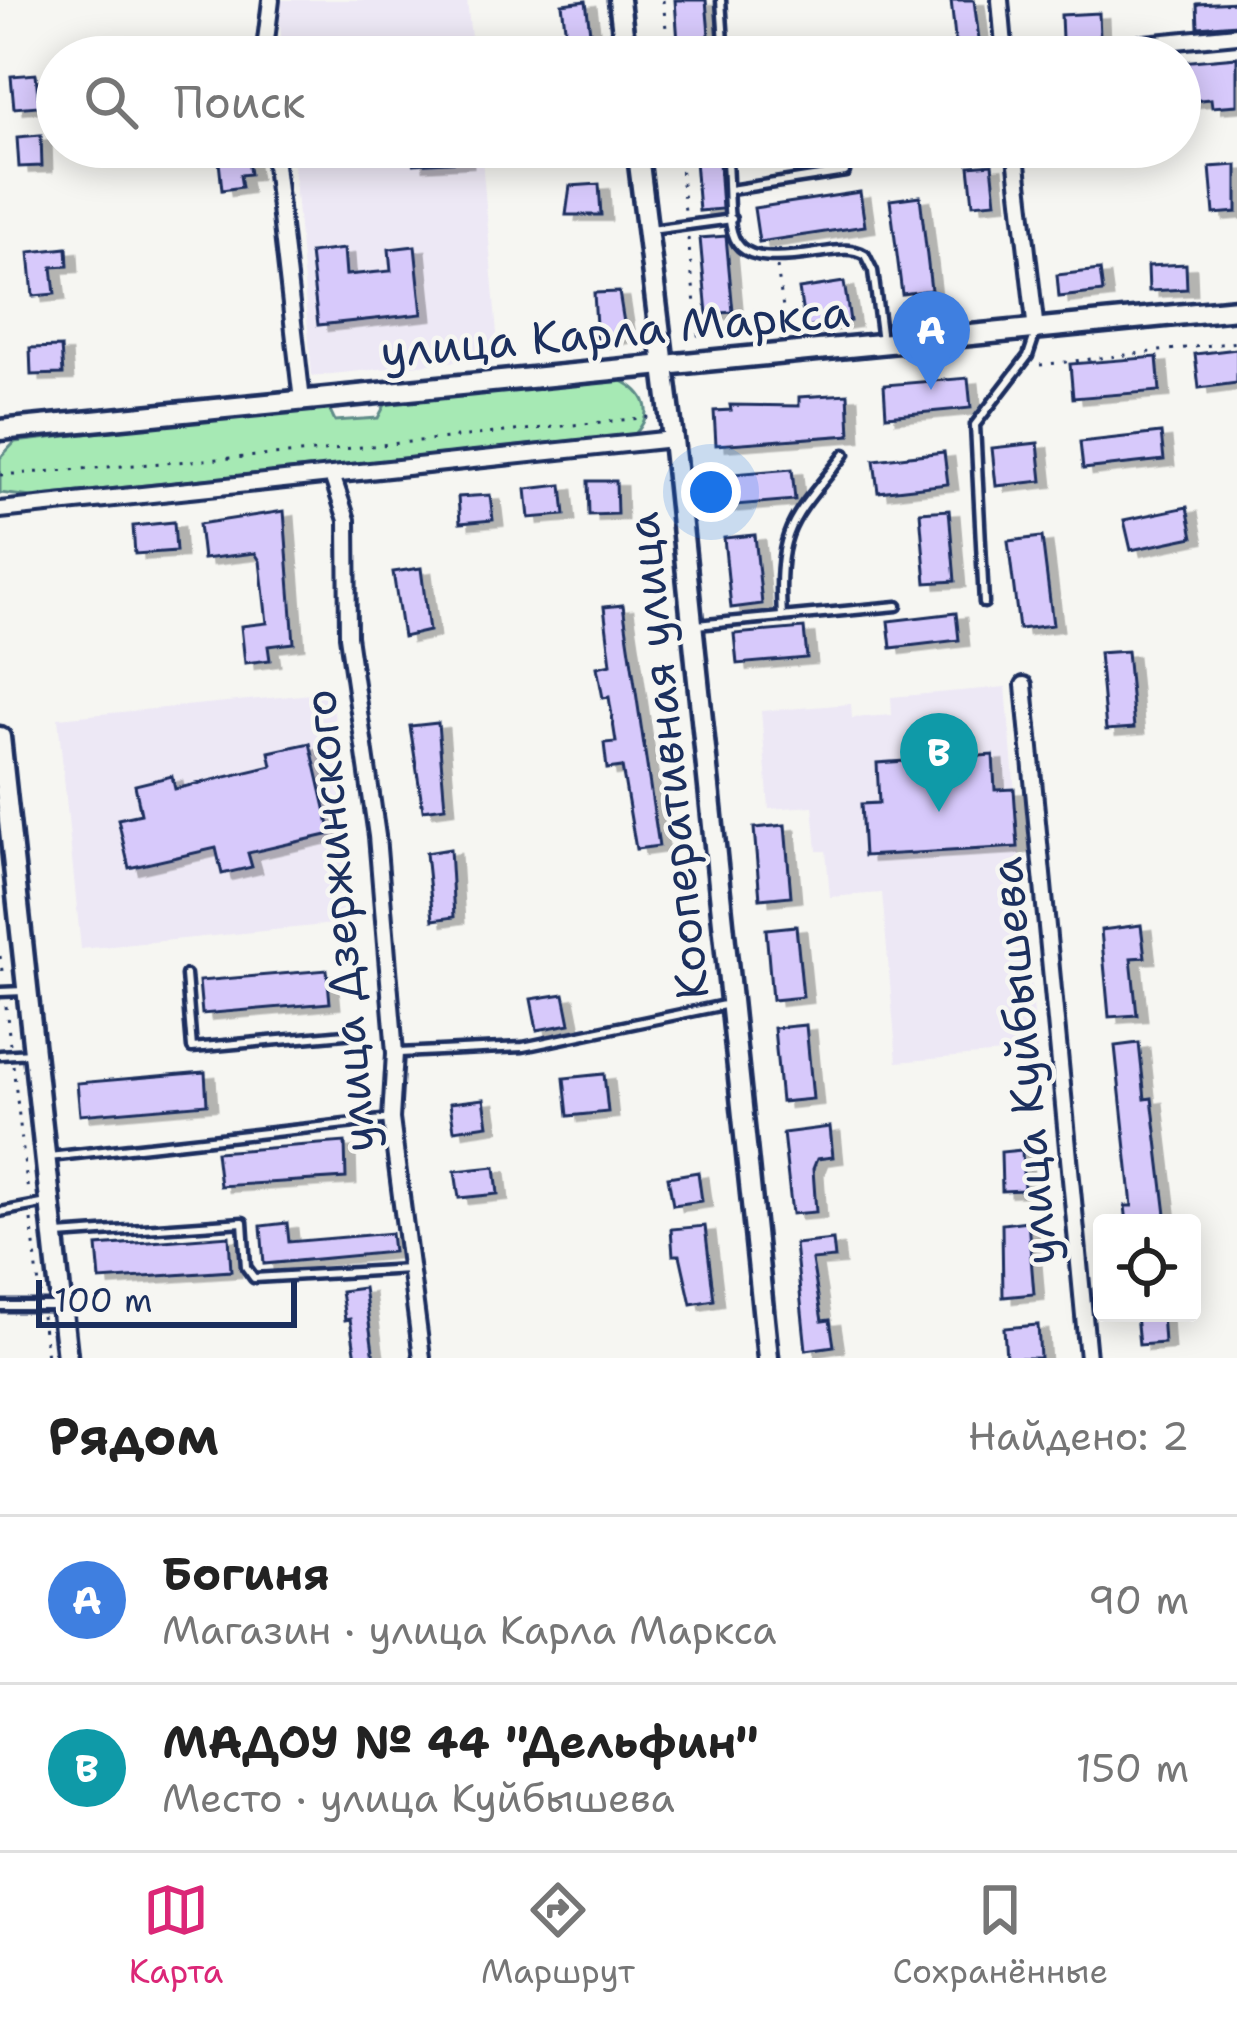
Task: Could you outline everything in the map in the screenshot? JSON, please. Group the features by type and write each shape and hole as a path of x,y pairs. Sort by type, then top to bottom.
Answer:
{"street":[{"path":"268,36 272,0"},
{"path":"619,0 623,36"},
{"path":"1000,0 1005,36"},
{"path":"1201,38 1237,35"},
{"path":"275,168 302,401"},
{"name":"Кооперативная улица","path":"640,168 768,1358"},
{"path":"1017,168 1036,331"},
{"name":"улица Карла Маркса","path":"0,430 1237,309"},
{"path":"0,510 673,439"},
{"name":"улица Дзержинского","path":"333,478 347,520 348,636 377,836 395,1053 391,1119 422,1358"},
{"name":"улица Куйбышева","path":"1024,685 1088,1358"},
{"path":"0,736 8,879 49,1157 54,1235 51,1306 67,1358"}],"lane":[{"path":"721,0 724,36"},
{"path":"728,168 732,218 742,250 758,260 845,249 865,255 873,271 882,345"},
{"path":"730,190 845,172"},
{"path":"648,231 732,218"},
{"path":"984,603 976,425 1028,356 1036,331"},
{"path":"782,617 778,554 795,517 845,454"},
{"path":"693,626 897,606"},
{"path":"186,975 192,1048 356,1034"},
{"path":"2,992 28,990"},
{"path":"395,1053 523,1047 732,1003"},
{"path":"0,1054 34,1052"},
{"path":"49,1157 391,1119"},
{"path":"0,1213 51,1202"},
{"path":"54,1235 243,1222 246,1267 254,1278 411,1268"},
{"path":"0,1306 51,1306"}],"path":[{"path":"663,0 667,36"},
{"path":"680,168 699,344"},
{"path":"776,259 788,335"},
{"path":"1040,365 1237,342"},
{"path":"0,475 313,452 658,416"},
{"path":"0,956 29,1206 51,1306 47,1358"}],"shaded area":[{"path":"278,0 467,0 471,36 281,36"},
{"path":"294,168 483,168 499,357 312,376"},
{"path":"1006,687 1037,1050 897,1062 882,893 830,897 826,851 817,851 813,806 769,809 761,711 851,704 852,718 892,715 891,697"},
{"path":"332,692 354,922 81,949 58,718"}],"green space":[{"path":"616,378 644,401 645,416 635,434 31,497 0,493 0,458 15,442 328,406 335,421 378,418 387,401"}],"building":[{"path":"675,0 706,0 709,36 678,36"},
{"path":"951,0 974,0 979,36 955,36"},
{"path":"586,1 590,32 566,35 562,4"},
{"path":"1237,2 1237,24 1198,27 1197,4"},
{"path":"1099,13 1100,36 1062,36 1061,15"},
{"path":"1237,57 1237,105 1212,107 1211,99 1201,100 1201,60"},
{"path":"36,74 36,106 14,108 11,76"},
{"path":"36,135 36,166 19,167 17,137"},
{"path":"1237,165 1237,212 1214,214 1210,167"},
{"path":"220,168 249,168 250,174 240,175 242,187 222,190"},
{"path":"696,168 719,168 722,209 699,211"},
{"path":"969,168 992,168 996,202 973,204"},
{"path":"599,184 601,215 566,215 570,186"},
{"path":"860,192 865,226 759,242 754,208"},
{"path":"920,196 931,290 902,294 890,200"},
{"path":"726,236 733,312 707,314 700,238"},
{"path":"415,246 422,314 318,325 310,253 344,249 346,275 391,271 389,249"},
{"path":"67,248 68,266 52,267 55,294 33,296 29,252"},
{"path":"1186,264 1187,289 1149,291 1148,266"},
{"path":"1100,270 1103,292 1059,297 1057,275"},
{"path":"844,282 850,321 805,328 799,289"},
{"path":"619,292 626,335 597,342 594,293"},
{"path":"61,347 63,374 31,375 30,348"},
{"path":"1237,349 1237,383 1199,388 1195,354"},
{"path":"1157,357 1160,391 1073,398 1070,364"},
{"path":"968,378 971,408 886,416 884,385"},
{"path":"848,394 850,435 716,445 714,411 731,410 730,405 799,406 799,397"},
{"path":"1161,433 1164,460 1083,469 1080,442"},
{"path":"1038,443 1042,481 996,486 992,448"},
{"path":"944,452 948,484 878,492 874,460"},
{"path":"792,469 795,500 724,506 721,475"},
{"path":"588,481 616,481 617,514 589,515"},
{"path":"562,485 565,515 529,518 526,489"},
{"path":"490,495 493,520 460,523 458,497"},
{"path":"1187,507 1193,537 1131,550 1124,520"},
{"path":"949,510 955,581 926,583 920,512"},
{"path":"284,511 294,643 268,646 270,660 245,663 241,626 267,623 260,561 255,553 203,559 199,524"},
{"path":"174,522 176,551 135,554 133,526"},
{"path":"755,535 762,604 731,608 724,538"},
{"path":"1042,537 1053,625 1019,629 1008,541"},
{"path":"421,568 429,631 403,637 393,572"},
{"path":"623,605 659,846 636,849 622,767 607,769 604,743 616,742 609,697 603,698 597,667 611,664 604,607"},
{"path":"956,613 959,640 891,648 888,621"},
{"path":"804,628 807,658 737,664 734,634"},
{"path":"1127,651 1134,728 1106,730 1099,653"},
{"path":"438,723 445,807 423,810 410,726"},
{"path":"310,743 331,834 248,853 252,867 222,874 216,848 129,868 118,819 141,814 135,785 172,776 175,789 272,766 269,752"},
{"path":"993,755 995,790 1014,789 1018,847 864,856 861,804 879,803 877,763"},
{"path":"785,825 791,896 760,899 754,828"},
{"path":"450,849 454,917 433,920 426,853"},
{"path":"1141,925 1145,957 1131,958 1137,1015 1109,1017 1101,930"},
{"path":"796,926 803,997 772,1000 766,929"},
{"path":"327,970 330,1003 202,1014 199,981"},
{"path":"564,994 570,1024 537,1030 531,999"},
{"path":"806,1025 813,1099 781,1102 774,1028"},
{"path":"1139,1043 1145,1099 1152,1098 1166,1214 1126,1214 1125,1206 1132,1206 1115,1046"},
{"path":"205,1072 207,1104 80,1115 77,1083"},
{"path":"604,1074 608,1112 568,1116 564,1078"},
{"path":"484,1099 488,1125 454,1130 450,1103"},
{"path":"830,1127 833,1157 817,1159 813,1169 816,1212 792,1214 783,1133"},
{"path":"345,1142 346,1178 220,1186 216,1152"},
{"path":"1022,1150 1024,1190 1002,1191 1001,1152"},
{"path":"495,1167 498,1194 459,1198 455,1171"},
{"path":"698,1172 702,1201 673,1205 668,1177"},
{"path":"1028,1221 1034,1294 1003,1297 1002,1224"},
{"path":"287,1223 289,1242 391,1233 393,1252 264,1264 261,1226"},
{"path":"705,1226 714,1300 691,1304 680,1255 673,1255 671,1229"},
{"path":"229,1236 231,1271 100,1280 97,1246"},
{"path":"833,1240 835,1258 812,1260 822,1321 830,1320 834,1346 806,1350 795,1244"},
{"path":"364,1288 374,1358 356,1358 350,1319 345,1320 341,1291"},
{"path":"1137,1322 1163,1322 1164,1343 1139,1345"},
{"path":"1038,1325 1040,1358 1006,1358 1004,1328"}],"place":[{"name":"Богиня","path":"931,390"},
{"name":"МАДОУ № 44 \"Дельфин\"","path":"939,812"}]}
